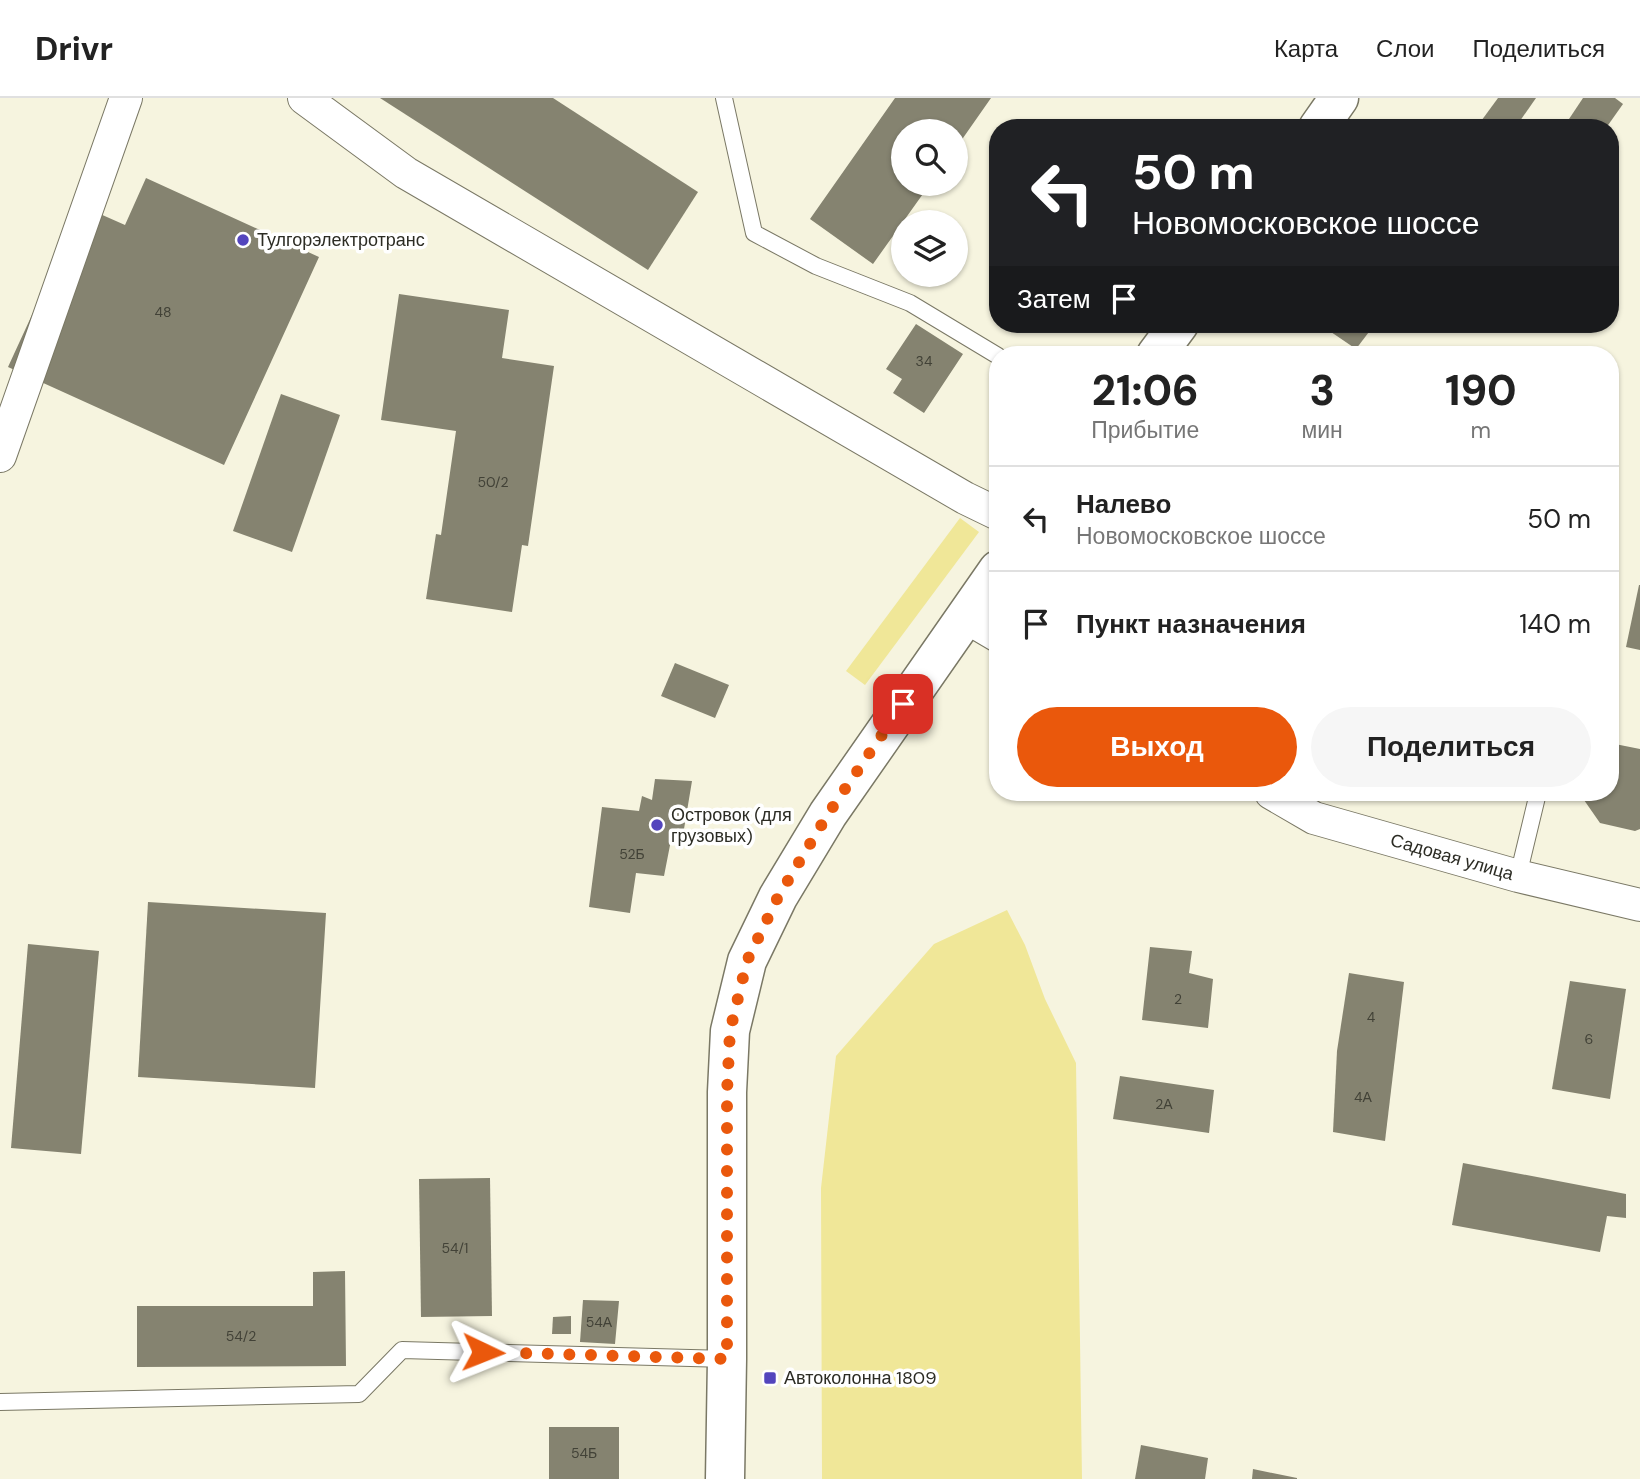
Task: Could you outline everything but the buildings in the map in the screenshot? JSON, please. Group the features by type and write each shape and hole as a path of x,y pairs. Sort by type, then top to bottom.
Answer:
{"main road":[{"path":"1324,119 1339,98"},
{"path":"725,1479 730,1031 747,961 778,897 828,814 989,582"}],"street":[{"path":"0,456 126,98"},
{"path":"304,98 406,173 989,509"},
{"path":"964,616 989,631"},
{"name":"Садовая улица","path":"1284,801 1314,818 1518,876 1640,905"}],"lane":[{"path":"724,98 754,233 816,266 910,303 989,351"},
{"path":"1518,876 1536,801"},
{"path":"0,1402 359,1394 401,1350 727,1359"}],"shaded area":[{"path":"960,518 979,532 865,685 846,671"},
{"path":"1007,910 1076,1063 1082,1479 822,1479 821,1188 836,1056 934,944"}],"place":[{"name":"Тулгорэлектротранс","path":"243,240"},
{"name":"Островок (для грузовых)","path":"657,825"},
{"name":"Автоколонна 1809","path":"770,1378"}],"route":[{"path":"483,1352 727,1359 727,1092 730,1031 747,961 778,897 828,814 903,704"}]}
